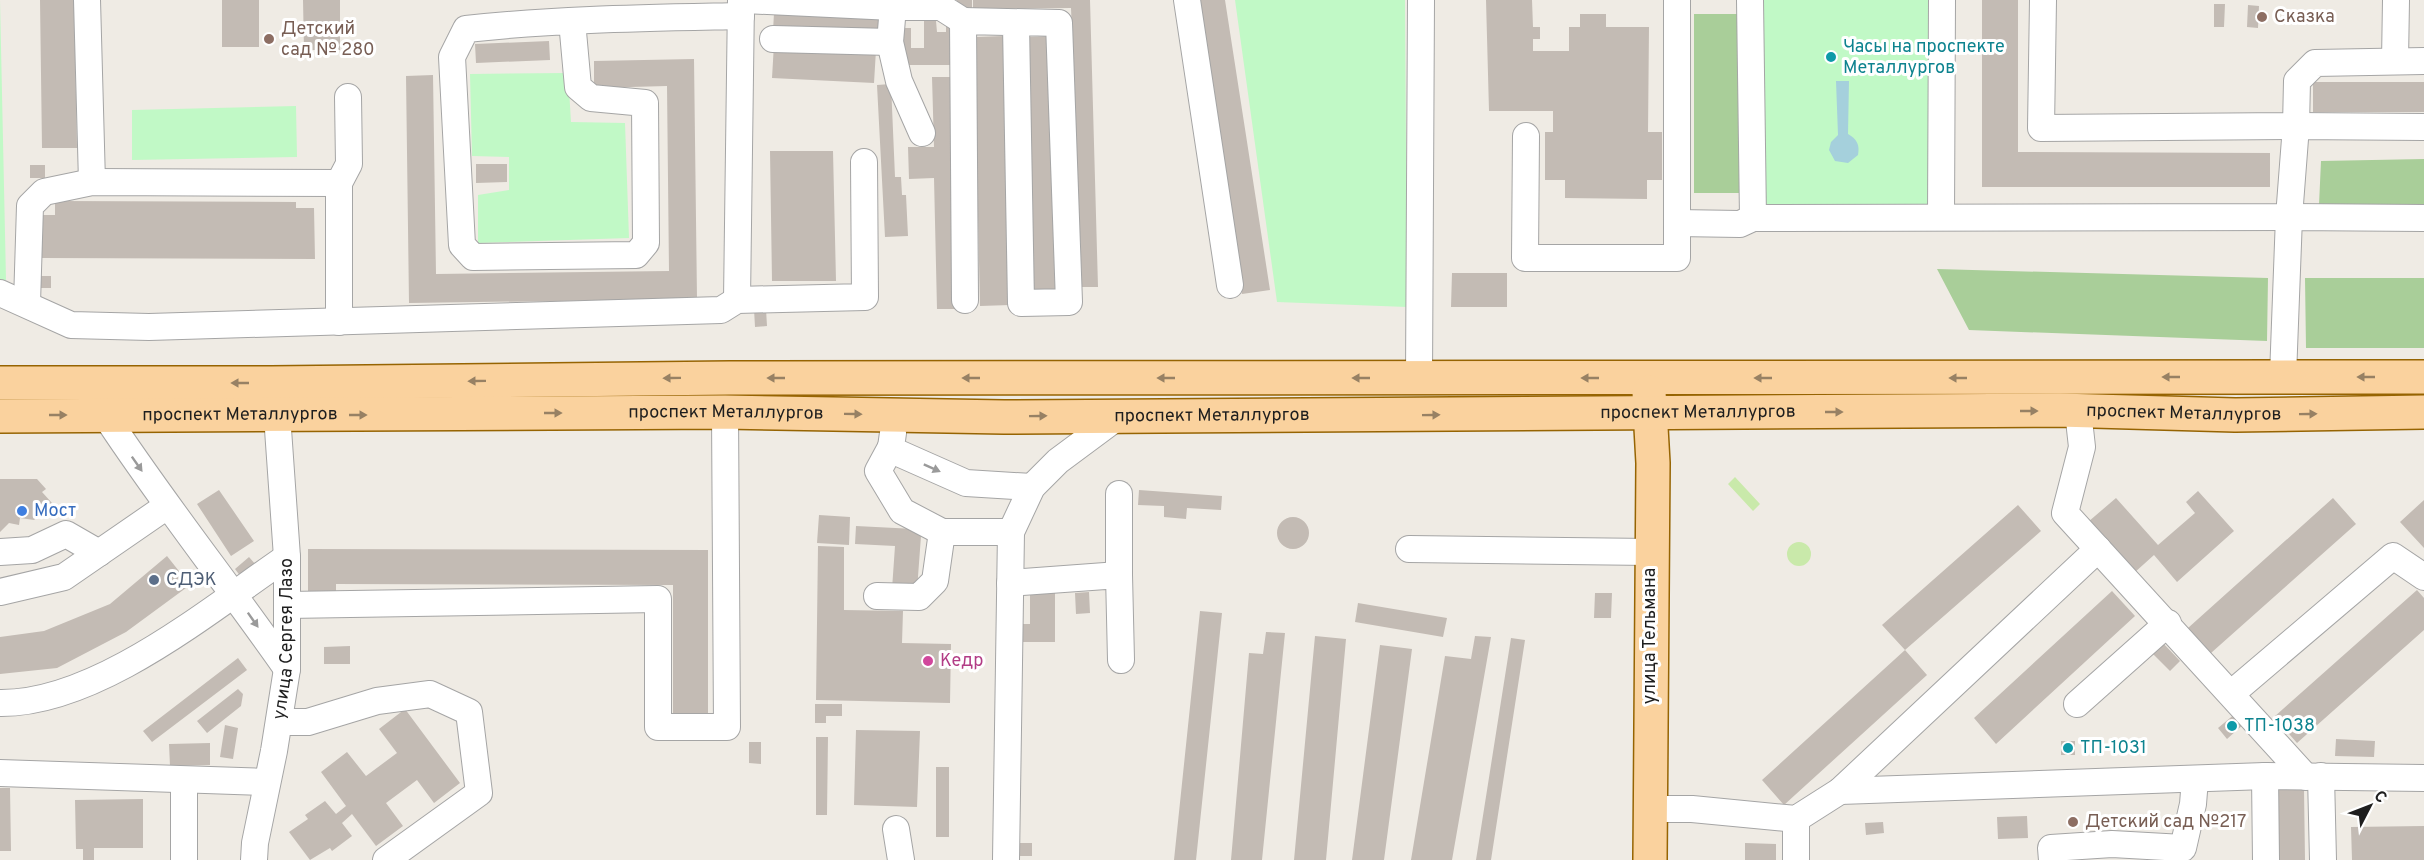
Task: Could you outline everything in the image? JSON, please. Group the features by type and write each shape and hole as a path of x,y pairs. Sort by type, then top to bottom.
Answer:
{"main road":[{"name":"проспект Металлургов","path":"0,382 272,383 730,378 2424,377"},
{"name":"улица Тельмана","path":"1649,378 1653,463 1650,552 1650,860"},
{"path":"272,383 277,415"},
{"name":"проспект Металлургов","path":"0,416 725,412 1120,416 2078,411 2235,415 2424,412"}],"street":[{"path":"87,0 92,182"},
{"path":"1187,0 1230,285"},
{"path":"1419,378 1421,0"},
{"path":"1526,136 1525,258 1677,258 1677,0"},
{"path":"1750,0 1753,218"},
{"path":"1941,216 1942,0"},
{"path":"2043,0 2041,128 2424,127"},
{"path":"2395,62 2396,0"},
{"path":"572,21 578,87 591,98 645,103 646,243 636,255 472,257 462,245 452,57 466,29 520,12 572,21 616,9 826,2 893,7 943,3 963,21 1016,24 1059,23 1069,302 1022,303 1016,24"},
{"path":"737,300 742,5"},
{"path":"893,7 890,42 899,81 922,133"},
{"path":"963,21 966,300"},
{"path":"773,39 890,42"},
{"path":"2283,376 2297,81 2314,63 2424,62"},
{"path":"339,322 339,183 349,164 348,97"},
{"path":"0,293 27,303 71,325 149,327 721,310 737,300 865,297 864,162"},
{"path":"27,303 30,206 44,192 92,182 339,183"},
{"path":"1677,223 1740,224 1753,218 1941,216 2424,218"},
{"path":"2078,411 2082,447 2065,513 2232,693 2314,776 2323,860"},
{"path":"287,605 658,599 658,727 727,727 725,412"},
{"path":"895,414 891,447 878,471 902,511 942,532 1011,532"},
{"path":"105,415 166,506 234,593 287,669"},
{"name":"улица Сергея Лазо","path":"254,860 287,669 286,557 277,415"},
{"path":"1006,860 1011,532 1032,486 1058,460 1120,416"},
{"path":"891,447 966,483 1032,486"},
{"path":"1119,494 1121,660"},
{"path":"0,592 64,577 166,506"},
{"path":"877,596 918,597 935,581 942,532"},
{"path":"0,552 32,550 66,534 99,554"},
{"path":"1409,549 1650,552"},
{"path":"1651,809 1692,809 1796,819 1840,791 2098,549"},
{"path":"2232,693 2393,556 2424,577"},
{"path":"0,703 53,695 125,666 286,557"},
{"path":"1010,583 1119,575"},
{"path":"2077,704 2168,623"},
{"path":"279,722 308,722 377,701 430,694 469,712 479,793 386,860"},
{"path":"0,773 267,782"},
{"path":"1840,791 2265,776 2424,778"},
{"path":"2265,776 2266,860"},
{"path":"2052,860 2051,848 2112,844 2183,848 2193,804 2195,779"},
{"path":"184,780 184,860"},
{"path":"1796,819 1796,860"},
{"path":"896,829 901,860"}],"green space":[{"path":"0,0 6,280 0,280"},
{"path":"1235,0 1405,0 1407,307 1277,302"},
{"path":"1757,0 1934,0 1934,206 1759,209"},
{"path":"1694,14 1746,14 1746,193 1694,193"},
{"path":"568,73 571,122 625,123 629,238 478,243 478,195 509,190 509,157 472,156 470,74"},
{"path":"296,106 297,157 132,160 132,110"},
{"path":"2424,159 2424,204 2319,205 2321,161"},
{"path":"1937,269 2268,278 2267,341 1969,330"},
{"path":"2305,278 2424,278 2424,348 2306,348"},
{"path":"1735,477 1760,504 1753,511 1728,484"},
{"path":"1799,542 1808,545 1811,554 1808,563 1799,566 1790,563 1787,554 1790,545"}],"water":[{"path":"1836,81 1849,81 1848,134 1854,138 1859,151 1858,155 1848,163 1835,161 1829,150 1831,142 1838,135"}],"building":[{"path":"40,0 74,0 77,148 42,148"},
{"path":"222,0 259,0 259,47 222,47"},
{"path":"303,0 340,0 340,50 304,50"},
{"path":"957,0 972,0 972,13 957,12"},
{"path":"973,0 1090,0 1098,287 1082,287 1071,8 973,9"},
{"path":"1195,0 1225,0 1270,290 1242,294"},
{"path":"1486,0 1532,0 1533,27 1540,27 1540,39 1533,39 1533,51 1569,51 1569,27 1580,27 1580,14 1606,14 1606,27 1649,27 1648,132 1662,132 1662,180 1647,180 1647,199 1565,198 1565,180 1545,180 1545,132 1553,132 1553,111 1489,111"},
{"path":"1982,0 2018,0 2018,152 2270,153 2270,187 1982,187"},
{"path":"2214,4 2225,4 2224,27 2214,27"},
{"path":"2248,5 2259,6 2258,28 2247,27"},
{"path":"774,13 880,14 880,33 773,31"},
{"path":"924,21 936,21 937,32 946,32 946,24 954,23 953,65 899,65 899,28 911,28 911,48 924,48"},
{"path":"1004,36 1010,305 980,306 974,37"},
{"path":"1050,36 1055,289 1034,289 1028,37"},
{"path":"549,41 550,60 476,63 475,44"},
{"path":"774,44 876,50 874,83 772,78"},
{"path":"694,59 697,299 409,303 406,76 433,75 436,274 669,271 667,86 594,88 594,61"},
{"path":"932,77 952,77 957,309 937,309 934,178 909,179 908,147 934,147"},
{"path":"2313,82 2424,82 2424,112 2313,112"},
{"path":"891,84 895,177 901,177 902,195 906,195 908,236 885,237 877,85"},
{"path":"770,151 833,151 836,281 772,281"},
{"path":"476,164 507,164 507,182 476,183"},
{"path":"30,165 45,165 45,178 30,178"},
{"path":"55,201 296,202 296,208 314,208 315,259 42,258 41,215 55,215"},
{"path":"1452,273 1507,273 1507,307 1451,307"},
{"path":"36,276 51,276 51,288 36,288"},
{"path":"754,309 766,309 767,326 755,327"},
{"name":"Мост","path":"0,479 37,479 46,489 42,492 52,503 34,520 20,518 19,525 9,523 0,532"},
{"path":"219,490 254,541 231,556 197,504"},
{"path":"1139,490 1222,496 1221,510 1187,508 1186,519 1164,517 1164,506 1138,505"},
{"path":"2198,491 2234,531 2177,582 2154,555 2134,573 2088,522 2116,498 2158,545 2195,513 2186,502"},
{"path":"2333,498 2356,524 2211,653 2188,628"},
{"path":"2424,500 2424,548 2400,522"},
{"path":"2018,505 2041,531 1905,650 1882,625"},
{"path":"819,515 850,517 849,545 817,543"},
{"path":"1293,517 1305,521 1309,533 1305,545 1293,549 1281,545 1277,533 1281,521"},
{"path":"856,526 915,529 921,536 917,590 892,589 895,546 855,544"},
{"path":"818,546 844,547 844,610 903,611 902,643 951,644 950,703 816,700"},
{"path":"308,549 708,550 708,713 673,713 673,585 336,584 336,598 308,598"},
{"path":"167,556 190,585 126,632 57,668 0,674 0,637 44,631 110,604"},
{"path":"249,557 256,565 241,577 235,569"},
{"path":"2417,590 2424,598 2424,630 2297,743 2274,717"},
{"path":"2112,591 2135,616 1996,744 1974,718"},
{"path":"1089,592 1090,613 1076,614 1075,593"},
{"path":"1030,593 1055,593 1055,642 1016,642 1016,624 1030,624"},
{"path":"1595,593 1612,593 1611,618 1594,618"},
{"path":"1358,603 1447,618 1443,637 1355,622"},
{"path":"1200,611 1222,613 1196,860 1174,860"},
{"path":"1266,632 1285,633 1262,860 1231,860 1249,653 1263,654"},
{"path":"1315,636 1346,639 1326,860 1294,860"},
{"path":"1475,636 1491,637 1452,860 1411,860 1445,656 1471,659"},
{"path":"1511,638 1525,640 1491,860 1476,860"},
{"path":"2162,642 2180,661 2170,671 2151,652"},
{"path":"1380,645 1412,649 1384,860 1352,860"},
{"path":"350,646 350,664 324,664 324,647"},
{"path":"1905,650 1927,675 1784,805 1762,780"},
{"path":"238,658 247,670 152,742 143,731"},
{"path":"238,689 243,694 241,706 207,733 197,721"},
{"path":"815,704 842,704 842,716 826,716 826,723 815,723"},
{"path":"405,709 460,783 434,803 417,780 386,803 403,826 376,846 352,814 342,823 352,836 332,851 330,848 310,860 289,832 308,819 305,815 325,801 336,814 346,806 321,772 347,752 366,776 397,753 379,729"},
{"name":"ТП-1038","path":"2236,713 2245,723 2227,739 2218,728"},
{"path":"225,725 238,728 233,759 220,757"},
{"path":"856,730 920,731 917,807 854,805"},
{"path":"816,737 828,737 827,815 816,815"},
{"path":"2336,739 2375,741 2374,757 2335,756"},
{"name":"ТП-1031","path":"2061,741 2075,741 2075,755 2061,755"},
{"path":"749,742 761,742 761,764 749,763"},
{"path":"210,743 210,765 170,766 169,744"},
{"path":"936,767 949,767 949,837 936,837"},
{"path":"0,788 10,788 11,851 0,851"},
{"path":"2273,789 2304,789 2305,860 2274,860"},
{"path":"143,799 143,848 94,848 94,860 83,860 83,849 76,849 75,800"},
{"path":"2027,816 2028,838 1998,839 1997,817"},
{"path":"1883,822 1884,833 1866,835 1865,823"},
{"path":"2424,826 2424,860 2352,860 2351,827"},
{"path":"1020,843 1032,843 1032,856 1020,856"},
{"path":"1745,843 1776,844 1776,860 1745,860"}],"place":[{"name":"Сказка","path":"2262,17"},
{"name":"Детский сад № 280","path":"269,39"},
{"name":"Часы на проспекте Металлургов","path":"1831,57"},
{"name":"Мост","path":"22,511"},
{"name":"СДЭК","path":"154,580"},
{"name":"Кедр","path":"928,661"},
{"name":"ТП-1038","path":"2232,726"},
{"name":"ТП-1031","path":"2068,748"},
{"name":"Детский сад №217","path":"2073,822"}]}
